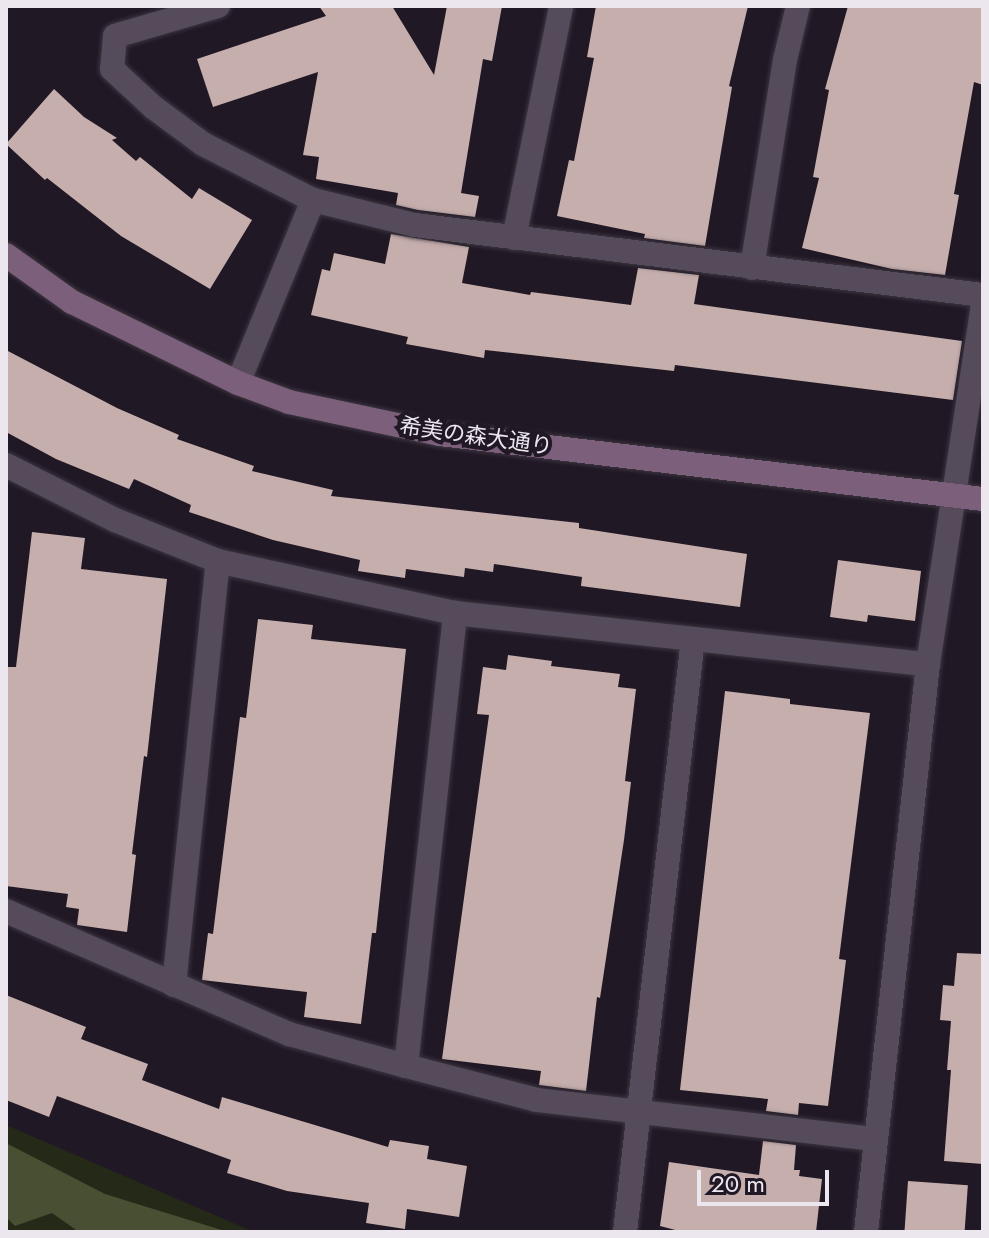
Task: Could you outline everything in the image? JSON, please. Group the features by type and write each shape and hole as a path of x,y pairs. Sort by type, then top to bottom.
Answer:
{"street":[{"path":"218,6 115,36 112,69 153,107 203,144 313,200 415,225 983,295"},
{"path":"514,238 561,6"},
{"path":"752,268 785,60 798,6"},
{"path":"238,383 313,200"},
{"name":"希美の森大通り","path":"6,255 72,302 238,383 289,402 440,434 983,499"},
{"path":"866,1232 928,664 983,305"},
{"path":"6,465 115,520 218,561 455,613 928,664"},
{"path":"174,985 218,561"},
{"path":"406,1066 455,613"},
{"path":"625,1232 636,1114 693,639"},
{"path":"6,911 289,1034 406,1066 537,1100 636,1114 874,1139"}],"green space":[{"path":"6,1125 254,1232 6,1232"},
{"path":"6,1143 105,1194 228,1232 79,1232 52,1213 15,1226 6,1217"}],"building":[{"path":"319,6 392,6 434,75 447,6 502,6 492,61 483,59 461,193 479,196 475,217 396,205 398,193 316,179 319,157 303,155 318,72 213,107 197,59 326,16"},
{"path":"596,6 748,6 729,86 732,87 705,246 644,238 645,234 557,216 569,160 574,161 594,58 587,57"},
{"path":"848,6 983,6 983,85 974,82 954,194 959,195 945,275 892,269 802,248 819,178 813,177 829,90 825,89"},
{"path":"54,89 84,117 117,138 112,140 136,161 140,157 192,199 199,188 252,220 210,289 121,236 47,178 45,180 6,144"},
{"path":"391,234 469,247 462,283 530,295 531,292 631,305 638,268 699,275 694,304 962,341 953,400 675,365 674,371 485,350 484,358 406,344 408,337 311,315 322,269 330,271 334,253 385,264"},
{"path":"6,350 117,408 179,435 177,439 254,466 252,471 333,490 331,496 579,523 579,528 747,554 740,607 581,586 582,577 494,564 493,572 465,568 464,577 406,569 405,578 358,571 360,560 273,540 189,512 191,505 134,479 129,489 56,459 6,432"},
{"path":"32,532 85,538 81,569 167,579 147,757 144,756 132,854 136,855 127,932 77,925 79,909 66,907 68,894 6,886 6,667 16,667"},
{"path":"838,560 921,571 915,621 868,615 867,622 830,617"},
{"path":"258,619 313,625 311,639 406,649 376,933 372,933 361,1024 304,1017 307,992 202,980 208,933 213,934 240,717 246,718"},
{"path":"508,655 552,661 551,666 620,674 618,687 636,689 625,781 631,782 624,840 600,998 597,997 586,1091 539,1085 541,1071 442,1059 489,715 477,714 483,667 506,670"},
{"path":"725,691 790,699 790,704 870,713 839,959 846,960 828,1106 799,1103 798,1115 766,1111 768,1099 680,1090"},
{"path":"957,953 983,954 983,1164 944,1161 951,1070 947,1070 951,1021 940,1020 943,985 954,986"},
{"path":"6,995 86,1027 81,1039 148,1064 142,1080 219,1109 222,1097 388,1147 390,1140 429,1146 427,1159 467,1166 459,1217 407,1209 405,1229 366,1223 369,1203 287,1191 227,1173 231,1160 57,1096 49,1117 6,1100"},
{"path":"763,1141 796,1145 794,1170 800,1170 799,1176 822,1179 816,1232 683,1232 660,1226 669,1162 759,1175"},
{"path":"908,1181 968,1185 965,1232 904,1232"}]}
